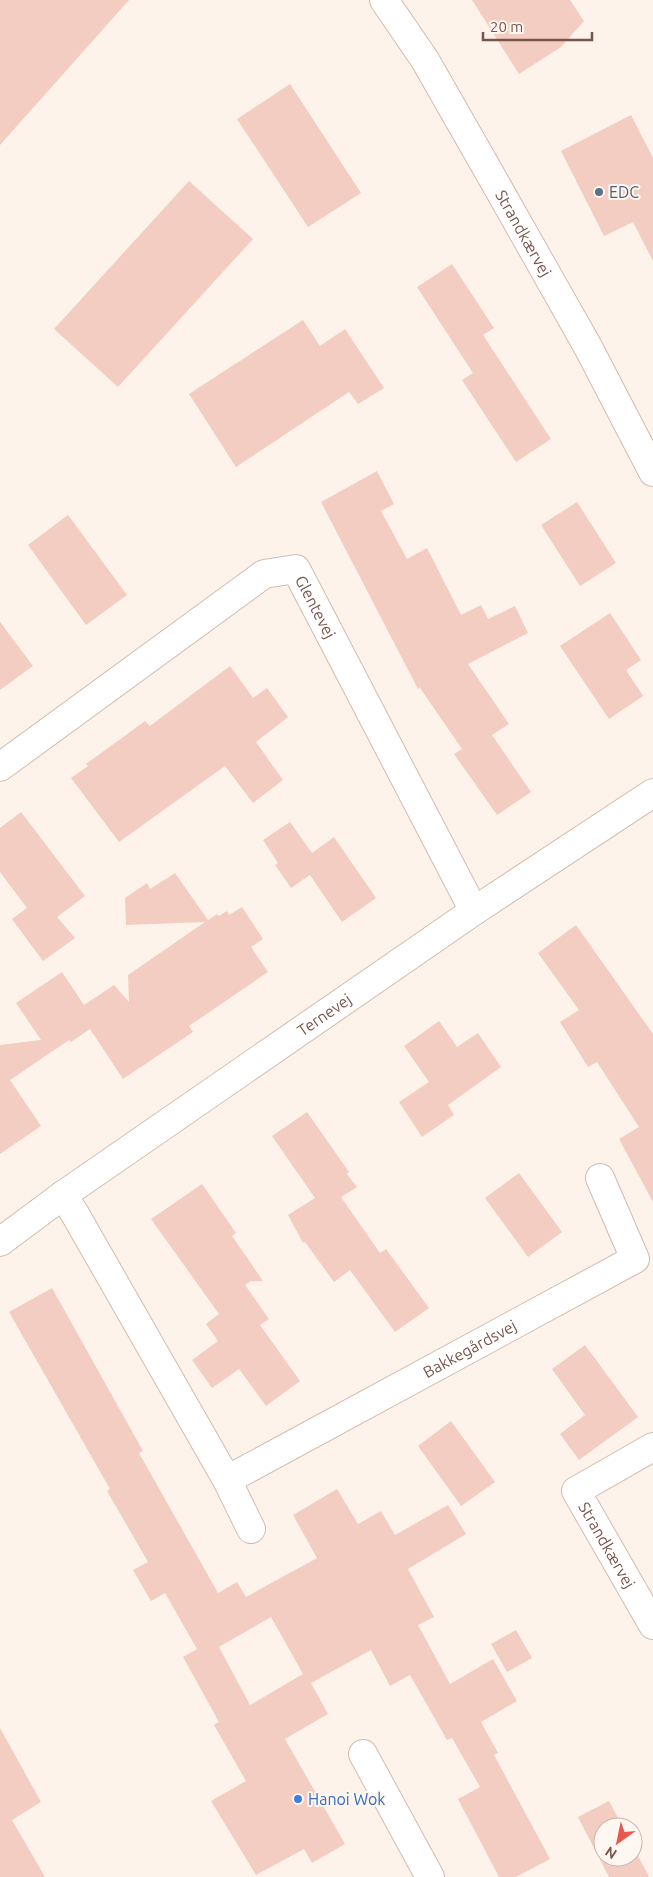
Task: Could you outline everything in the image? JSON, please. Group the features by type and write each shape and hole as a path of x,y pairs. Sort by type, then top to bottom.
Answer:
{"street":[{"name":"Strandkærvej","path":"384,0 424,60 485,165 588,347 653,472"},
{"name":"Glentevej","path":"0,767 264,574 296,569 474,911"},
{"name":"Ternevej","path":"0,1242 63,1195 474,911 653,793"},
{"name":"Bakkegårdsvej","path":"227,1480 635,1259 600,1178"},
{"path":"63,1195 227,1480 251,1529"},
{"name":"Strandkærvej","path":"653,1447 576,1491 653,1625"},
{"path":"363,1754 430,1877"}],"building":[{"path":"0,0 129,0 0,145"},
{"path":"472,0 570,0 584,21 561,47 519,74"},
{"path":"290,84 361,193 308,227 237,119"},
{"path":"631,115 653,158 653,261 633,222 604,236 561,151"},
{"path":"189,181 253,239 118,387 54,329"},
{"path":"452,264 494,328 483,335 551,439 516,462 462,380 473,373 417,287"},
{"path":"303,320 320,346 345,329 384,388 358,404 349,392 236,467 189,394"},
{"path":"377,471 394,504 381,511 407,559 427,548 461,615 481,605 488,619 515,606 528,633 468,664 509,724 492,735 531,792 497,815 454,754 462,749 420,688 418,689 321,502"},
{"path":"577,502 616,563 580,586 541,525"},
{"path":"68,515 127,595 86,625 28,545"},
{"path":"610,613 641,660 626,670 643,696 609,719 560,646"},
{"path":"0,622 33,666 0,690"},
{"path":"230,666 253,698 267,688 288,717 256,742 283,780 253,803 225,766 119,842 71,778 88,766 86,764 145,721 150,726"},
{"path":"21,812 85,896 57,917 75,938 43,961 12,919 27,908 0,872 0,828"},
{"path":"290,822 312,853 334,837 376,898 342,922 310,875 291,888 275,865 278,863 263,840"},
{"path":"175,873 208,920 217,914 219,916 227,911 229,915 242,907 263,939 251,947 268,972 189,1026 193,1032 123,1079 90,1029 71,1042 69,1040 10,1080 41,1126 0,1154 0,1045 41,1040 16,1003 62,972 84,1005 114,985 129,1002 128,975 205,922 126,925 125,898 147,883 150,889"},
{"path":"576,925 653,1034 653,1202 619,1139 639,1127 597,1062 588,1067 560,1022 579,1010 538,953"},
{"path":"439,1021 457,1047 478,1033 501,1067 448,1105 454,1115 422,1137 399,1102 429,1082 404,1046"},
{"path":"307,1112 349,1172 347,1174 357,1187 341,1197 380,1253 386,1249 429,1308 395,1332 350,1270 334,1282 305,1242 303,1243 288,1215 315,1198 272,1136"},
{"path":"519,1173 562,1232 528,1257 485,1198"},
{"path":"202,1184 236,1233 232,1236 263,1281 251,1281 245,1285 269,1319 260,1325 300,1381 266,1406 239,1369 212,1388 192,1360 218,1341 206,1324 219,1314 151,1219"},
{"path":"52,1288 143,1451 139,1453 218,1593 237,1582 246,1597 317,1558 293,1515 337,1489 358,1524 381,1511 395,1535 448,1505 466,1534 408,1569 434,1617 418,1625 450,1684 493,1659 517,1701 481,1722 498,1753 494,1755 550,1859 516,1877 499,1877 458,1799 480,1787 452,1738 447,1740 410,1675 390,1686 371,1650 311,1683 328,1714 285,1739 345,1844 312,1863 304,1849 256,1875 211,1801 246,1781 214,1725 219,1722 183,1657 197,1649 165,1593 151,1601 133,1570 148,1562 107,1491 110,1489 9,1312","holes":["271,1617 303,1674 250,1705 219,1647"]},
{"path":"585,1345 638,1417 579,1460 560,1434 585,1415 552,1369"},
{"path":"451,1421 495,1482 461,1506 418,1446"},
{"path":"516,1630 532,1658 507,1672 491,1644"},
{"path":"0,1728 41,1802 12,1820 45,1877 0,1877"},
{"path":"609,1801 618,1817 593,1817 593,1846 578,1817"},
{"path":"643,1865 649,1877 609,1877 604,1867 643,1867"}],"place":[{"name":"EDC","path":"599,192"},
{"name":"Hanoi Wok","path":"298,1799"}]}
